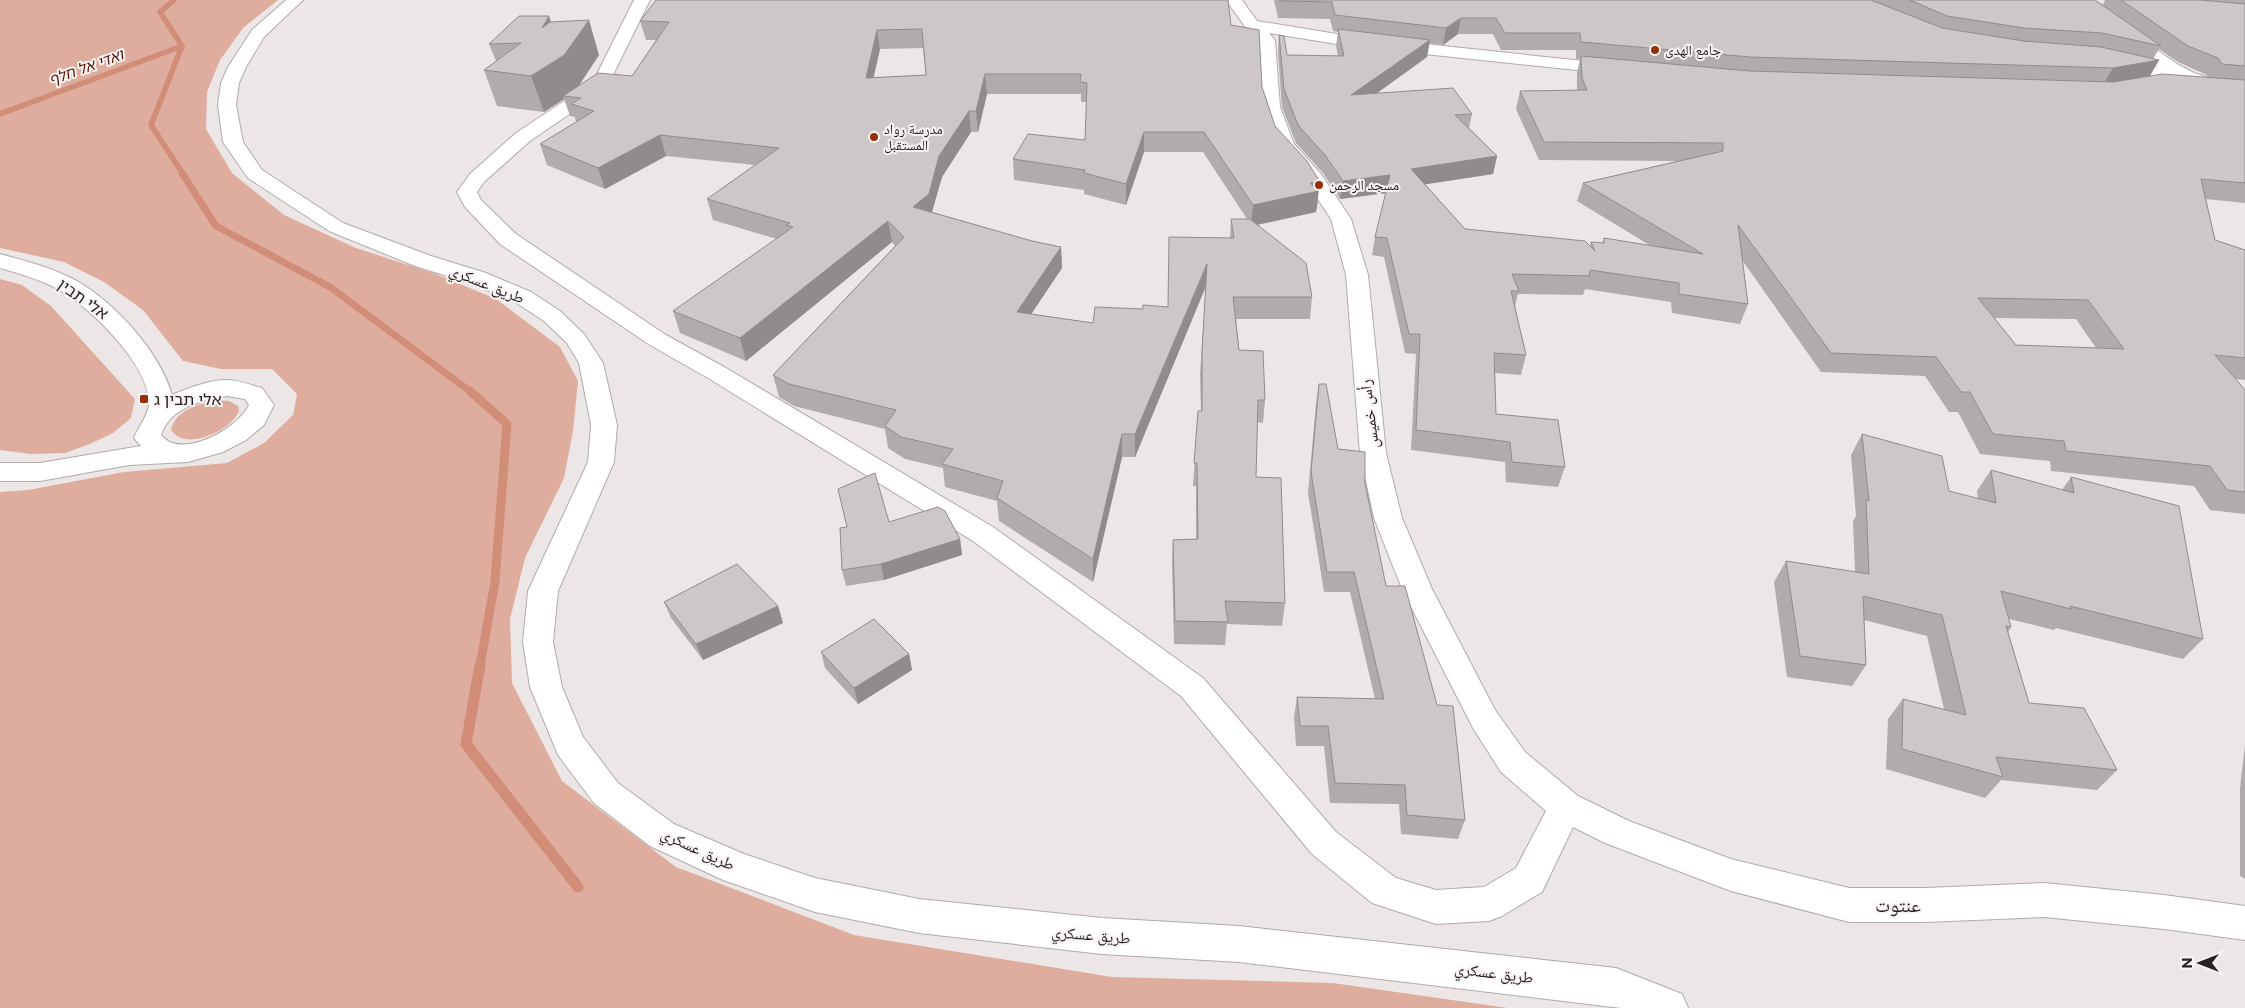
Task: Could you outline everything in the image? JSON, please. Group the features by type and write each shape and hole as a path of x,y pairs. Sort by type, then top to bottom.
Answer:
{"street":[{"name":"طريق عسكري","path":"295,0 258,34 237,67 230,83 227,106 232,142 256,174 336,227 423,261 478,278 522,297 552,316 576,338 591,363 604,425 601,462 543,591 538,642 546,687 570,745 606,793 662,835 736,868 815,895 919,916 1102,936 1239,944 1616,987 1668,1008"},
{"path":"642,0 600,84 523,137 477,178 466,192 472,203 508,239 658,340 717,373 983,534 1192,687 1324,843 1385,891 1436,907 1489,904 1529,880 1566,807"},
{"name":"رأس خميس","path":"1234,0 1252,25 1267,40 1271,107 1285,146 1314,178 1341,219 1357,275 1364,375 1373,453 1388,518 1417,589 1484,719 1513,762 1566,807"},
{"path":"2075,0 2188,78 2237,91"},
{"path":"2079,0 2107,2"},
{"path":"1252,25 1349,40 1526,61 1629,70"},
{"path":"2100,59 2237,91"},
{"path":"2142,86 2183,85 2237,91"},
{"name":"אלי תבין","path":"0,261 60,282 89,300 114,321 146,364 161,402 148,438 153,446 165,452 182,453 218,445 249,427 258,416 262,406 260,398 254,392 242,388 190,385 169,377 146,364"},
{"path":"80,464 118,448 154,422 172,405 189,396 227,388"},
{"path":"0,472 40,472 129,456 182,453"},
{"name":"عنتوت","path":"1566,807 1617,832 1731,875 1849,905 1926,905 2044,900 2164,912 2245,924"}],"shaded area":[{"path":"0,0 278,0 244,27 220,60 207,92 206,129 232,173 284,215 356,248 436,274 496,299 560,347 578,381 573,431 564,478 525,558 510,619 512,683 562,781 676,867 854,935 1112,977 1333,983 1508,1008 0,1008 0,492 28,490 124,472 227,463 264,443 293,415 297,394 272,369 221,369 183,361 143,310 104,282 64,262 0,248"},
{"path":"0,279 22,285 51,306 135,399 131,418 113,433 65,453 31,454 0,450"},
{"path":"218,400 229,401 238,406 239,411 227,426 218,432 197,439 186,439 178,436 171,430 173,423 178,417 189,409"}],"building":[{"path":"656,0 1228,0 1231,25 1259,30 1262,87 1275,126 1307,161 1320,182 1310,183 1319,191 1253,205 1204,132 1144,132 1126,184 1084,173 1085,170 1013,159 1028,134 1085,140 1087,83 1080,82 1081,74 985,74 976,111 969,111 939,156 929,194 913,207 1032,241 1061,247 1017,312 1093,323 1095,307 1143,309 1143,305 1168,307 1169,237 1234,238 1231,219 1250,219 1306,263 1312,297 1233,297 1239,350 1263,351 1265,400 1258,400 1256,477 1281,478 1285,603 1225,601 1228,622 1175,621 1173,540 1198,539 1197,463 1194,463 1198,411 1202,411 1202,352 1207,264 1135,434 1122,434 1093,559 997,498 1003,481 942,464 953,449 901,437 885,426 896,410 789,384 773,375 904,237 888,221 740,338 673,311 793,227 786,225 790,223 707,199 779,148 660,135 598,168 540,144 594,111 571,104 581,98 563,96 598,73 632,76 669,22 640,21","holes":["922,29 926,75 866,78 877,30"]},
{"path":"1279,0 1871,0 1942,28 2024,41 2101,47 2159,60 2113,68 1750,57 1581,42 1580,33 1505,33 1496,18 1461,18 1446,28 1335,15 1332,2"},
{"path":"1910,0 2095,0 2161,46 2102,33 2024,28 1947,16"},
{"path":"2121,0 2200,0 2245,4 2245,66 2222,64 2218,58 2188,46"},
{"path":"519,16 549,16 542,28 550,22 589,20 566,54 531,76 484,70 521,43 489,44"},
{"path":"1338,29 1430,40 1351,95 1453,88 1472,114 1455,115 1497,156 1411,169 1465,229 1585,241 1595,251 1591,242 1604,243 1604,238 1703,254 1583,183 1723,151 1723,143 1544,142 1520,91 1587,90 1582,78 1581,56 1750,71 2113,82 2162,74 2245,80 2245,183 2201,179 2215,240 2245,250 2245,358 2215,355 2245,390 2245,492 2227,490 2210,466 2066,451 2064,441 1993,434 1970,392 1961,392 1936,357 1831,353 1738,225 1748,304 1679,294 1679,283 1590,270 1589,276 1512,274 1519,291 1511,291 1526,355 1494,353 1496,414 1558,420 1565,467 1512,462 1510,442 1416,430 1420,334 1409,334 1387,238 1375,237 1390,175 1343,181 1325,155 1298,125 1284,89 1279,35 1284,36 1287,55 1344,56","holes":["1978,298 2088,300 2124,349 2016,345"]},
{"path":"1319,384 1326,384 1338,449 1365,452 1365,483 1386,586 1405,586 1437,705 1453,706 1465,820 1407,815 1405,785 1335,783 1328,726 1300,726 1297,697 1384,699 1354,572 1327,572 1311,472"},
{"path":"1862,434 1942,456 1949,491 1996,503 1991,470 2074,493 2071,477 2179,506 2203,639 2001,591 2011,627 2006,626 2029,703 2084,708 2117,770 1996,757 2003,777 1902,749 1903,699 1966,715 1942,615 1863,596 1866,665 1800,656 1786,561 1869,574 1866,500 1869,501"},
{"path":"875,473 889,522 938,507 945,511 960,539 881,564 842,570 840,528 847,527 838,489"},
{"path":"737,564 778,606 696,644 664,602"},
{"path":"874,619 909,654 854,688 821,652"}],"waterway":[{"path":"174,0 160,12 182,46"},
{"name":"ואדי אל חלף","path":"0,114 182,46"},
{"path":"182,46 151,125 183,174"},
{"path":"182,173 216,226 330,287 471,392"},
{"path":"470,391 507,424 495,581 480,666"},
{"path":"480,665 466,744 578,887"}],"place":[{"name":"جامع الهدى","path":"1655,50"},
{"name":"مدرسة رواد المستقبل","path":"874,137"},
{"name":"مسجد الرحمن","path":"1319,185"},
{"name":"אלי תבין ג","path":"144,399"}]}
